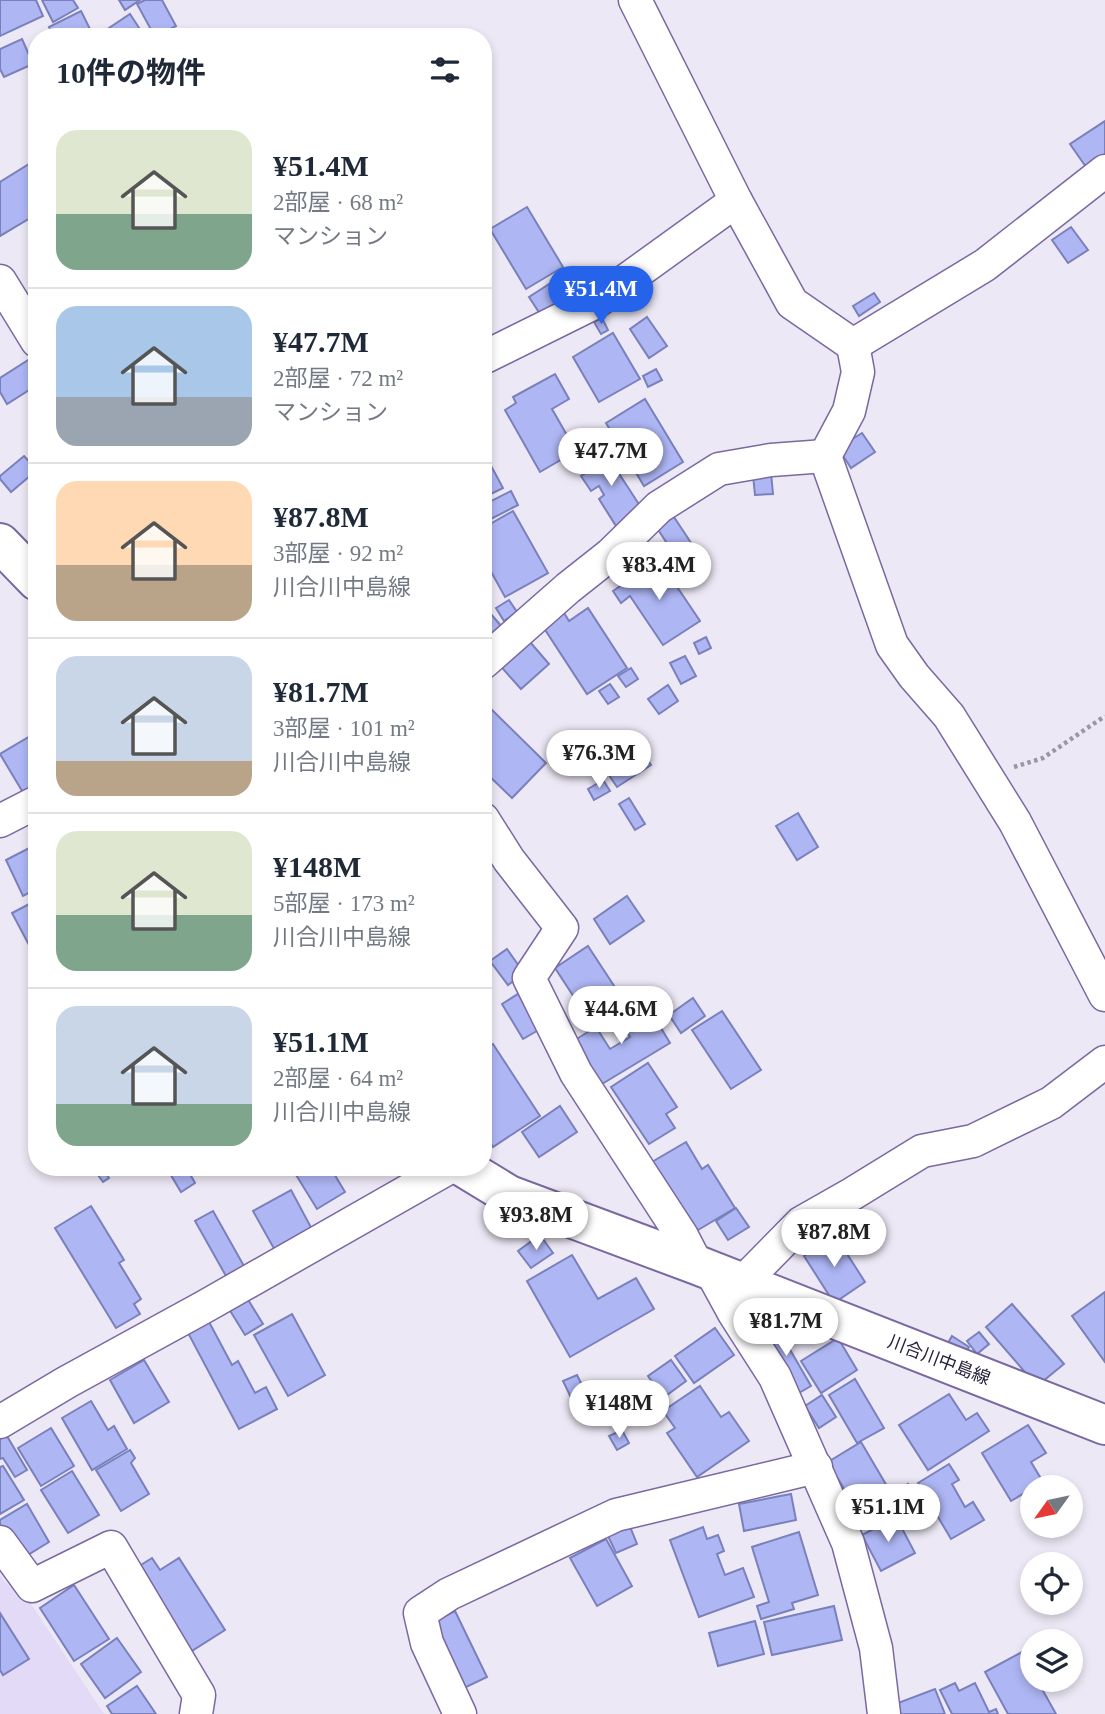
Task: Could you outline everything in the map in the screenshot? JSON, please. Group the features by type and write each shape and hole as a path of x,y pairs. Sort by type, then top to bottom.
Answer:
{"main road":[{"path":"0,542 28,572"},
{"name":"川合川中島線","path":"478,1176 509,1195 717,1273 1105,1425"}],"street":[{"path":"635,0 736,201 792,303 853,345 858,372 849,411 825,456 892,645 914,676 949,716 1015,822 1105,995"},
{"path":"853,345 985,265 1105,171"},
{"path":"492,354 596,302 736,201"},
{"path":"0,281 28,326"},
{"path":"492,655 611,554 659,507 719,469 771,460 825,456"},
{"path":"0,821 28,807"},
{"path":"492,833 509,860 562,928 529,978 576,1073 682,1236 717,1273 734,1313 775,1377 816,1467 848,1544 876,1648 884,1714"},
{"path":"717,1273 922,1151 973,1141 1051,1103 1105,1062"},
{"path":"0,1422 66,1382 434,1176"},
{"path":"460,1714 427,1643 420,1613 449,1594 616,1515 816,1467"},
{"path":"0,1542 32,1587 111,1548 199,1695 196,1714"}],"path":[{"path":"986,776 1043,758 1105,716"}],"shaded area":[{"path":"0,1575 29,1601 104,1714 0,1714"}],"building":[{"path":"0,0 36,0 43,16 0,36"},
{"path":"42,0 73,0 78,8 53,22"},
{"path":"119,0 140,0 125,10"},
{"path":"145,0 162,0 176,26 150,28 137,4"},
{"path":"81,11 90,28 50,28"},
{"path":"130,14 139,28 109,28"},
{"path":"22,39 28,53 28,66 4,77 0,69 0,49"},
{"path":"1105,121 1105,155 1086,167 1070,144"},
{"path":"28,165 28,219 0,236 0,182"},
{"path":"527,207 563,267 526,289 492,232 492,228"},
{"path":"1071,227 1088,250 1068,263 1052,240"},
{"path":"571,270 586,293 544,320 529,297"},
{"path":"874,293 880,302 859,316 853,306"},
{"path":"647,317 667,346 649,358 630,329"},
{"path":"602,318 608,330 601,334 594,322"},
{"path":"613,333 640,379 599,402 573,357"},
{"path":"28,360 28,391 7,404 0,392 0,378"},
{"path":"656,369 662,380 648,387 643,376"},
{"path":"555,374 569,399 552,409 576,451 540,472 505,410 516,403 513,397"},
{"path":"645,399 683,462 644,486 606,423"},
{"path":"862,433 875,452 851,468 838,448"},
{"path":"603,449 642,509 616,526 599,499 604,495 599,486 591,491 581,476 590,470 584,461"},
{"path":"24,456 28,460 28,478 11,492 0,476"},
{"path":"492,468 503,488 492,494"},
{"path":"771,473 773,494 755,495 753,475"},
{"path":"511,491 518,505 492,518 492,500"},
{"path":"513,511 548,573 505,597 492,573 492,523"},
{"path":"674,517 699,555 682,566 657,528"},
{"path":"659,560 700,621 663,645 630,596 621,603 613,591"},
{"path":"509,600 517,612 504,621 496,608"},
{"path":"561,608 569,621 588,608 627,668 587,694 540,622"},
{"path":"492,615 503,628 492,637"},
{"path":"524,635 549,664 521,689 496,661"},
{"path":"706,637 711,648 699,654 694,643"},
{"path":"685,656 696,676 681,684 670,663"},
{"path":"631,668 638,679 626,687 618,676"},
{"path":"610,684 619,697 608,704 599,691"},
{"path":"668,685 678,701 659,714 648,699"},
{"path":"492,710 546,763 512,798 492,779"},
{"path":"28,737 28,794 25,796 0,754"},
{"path":"635,740 651,765 617,787 600,762"},
{"path":"603,780 610,791 594,800 588,789"},
{"path":"629,798 645,824 635,830 619,804"},
{"path":"798,813 818,847 797,860 776,826"},
{"path":"28,849 28,894 23,896 6,860"},
{"path":"627,896 644,921 610,944 594,919"},
{"path":"28,905 28,943 12,913"},
{"path":"588,946 620,995 587,1017 555,968"},
{"path":"507,949 524,973 508,985 492,964 492,960"},
{"path":"521,992 542,1028 523,1039 502,1004"},
{"path":"693,998 705,1016 681,1033 669,1015"},
{"path":"646,1003 670,1043 597,1087 570,1043 596,1027 610,1049 630,1037 619,1020"},
{"path":"722,1011 761,1070 731,1089 692,1030"},
{"path":"492,1045 540,1116 493,1147 492,1145"},
{"path":"648,1063 677,1107 666,1114 675,1128 649,1144 611,1087"},
{"path":"560,1106 577,1132 539,1157 522,1132"},
{"path":"686,1142 702,1169 708,1165 735,1208 688,1236 645,1166"},
{"path":"99,1176 108,1176 109,1178 103,1182"},
{"path":"171,1176 191,1176 195,1183 181,1192"},
{"path":"297,1176 335,1176 345,1192 317,1209"},
{"path":"291,1190 314,1233 277,1254 253,1211"},
{"path":"91,1206 124,1260 119,1263 141,1299 134,1304 140,1314 116,1328 55,1228"},
{"path":"736,1208 749,1227 728,1240 716,1221"},
{"path":"213,1211 244,1266 226,1276 195,1221"},
{"path":"540,1235 553,1253 531,1268 518,1251"},
{"path":"835,1235 865,1282 834,1303 804,1256"},
{"path":"572,1255 598,1299 636,1278 654,1309 570,1357 527,1281"},
{"path":"1105,1292 1105,1362 1072,1316"},
{"path":"244,1293 263,1324 245,1335 226,1304"},
{"path":"1012,1304 1064,1364 1037,1386 986,1327"},
{"path":"292,1314 325,1375 288,1396 254,1335"},
{"path":"208,1320 232,1365 238,1361 255,1393 266,1387 277,1409 239,1429 187,1331"},
{"path":"774,1322 811,1386 799,1393 762,1330"},
{"path":"715,1328 734,1355 694,1383 675,1356"},
{"path":"979,1332 989,1344 977,1354 967,1341"},
{"path":"952,1336 969,1347 964,1355 948,1343"},
{"path":"838,1338 857,1370 821,1393 801,1361"},
{"path":"144,1360 169,1402 134,1423 110,1380"},
{"path":"671,1360 686,1381 663,1398 648,1376"},
{"path":"577,1375 589,1399 575,1406 563,1381"},
{"path":"855,1379 884,1428 857,1443 829,1395"},
{"path":"700,1386 721,1417 729,1412 749,1441 697,1477 667,1433 675,1428 663,1411"},
{"path":"949,1394 966,1420 977,1413 989,1431 928,1470 899,1425"},
{"path":"822,1395 836,1417 819,1428 805,1406"},
{"path":"91,1401 108,1430 114,1426 127,1449 92,1470 62,1418"},
{"path":"1028,1425 1046,1453 1031,1462 1039,1475 1020,1475 1020,1496 1011,1501 982,1453"},
{"path":"51,1428 74,1466 41,1486 18,1448"},
{"path":"622,1430 629,1443 617,1450 609,1436"},
{"path":"4,1431 27,1470 15,1477 3,1458 0,1459 0,1434"},
{"path":"861,1442 891,1493 866,1508 854,1488 846,1492 828,1462"},
{"path":"130,1450 135,1458 131,1463 149,1494 121,1511 96,1470"},
{"path":"949,1464 959,1480 952,1484 965,1507 973,1502 984,1520 951,1539 918,1483"},
{"path":"3,1466 24,1500 0,1514 0,1467"},
{"path":"72,1471 99,1515 68,1533 41,1490"},
{"path":"908,1484 917,1497 899,1509 890,1496"},
{"path":"791,1494 796,1520 744,1531 739,1504"},
{"path":"27,1504 49,1542 18,1561 0,1530 0,1520"},
{"path":"896,1517 915,1553 881,1571 862,1535"},
{"path":"629,1524 637,1544 616,1553 607,1534"},
{"path":"703,1527 707,1539 718,1535 724,1551 717,1554 725,1575 743,1568 754,1597 699,1617 670,1540"},
{"path":"799,1532 818,1595 792,1603 794,1609 761,1619 757,1606 769,1602 752,1547"},
{"path":"606,1539 632,1586 597,1606 570,1558"},
{"path":"152,1558 160,1570 179,1558 225,1630 187,1654 133,1570"},
{"path":"74,1585 109,1639 74,1661 40,1608"},
{"path":"834,1606 842,1640 772,1655 764,1622"},
{"path":"455,1611 487,1677 462,1689 431,1623"},
{"path":"0,1613 29,1659 3,1675 0,1670"},
{"path":"755,1621 764,1654 718,1666 709,1633"},
{"path":"117,1638 141,1672 105,1698 81,1664"},
{"path":"1020,1653 1020,1692 1044,1692 1056,1714 1008,1714 985,1672"},
{"path":"955,1683 959,1691 975,1683 989,1712 996,1709 998,1714 952,1714 940,1690"},
{"path":"137,1686 156,1714 112,1714 107,1706"},
{"path":"935,1689 945,1714 893,1714 890,1706"}]}
